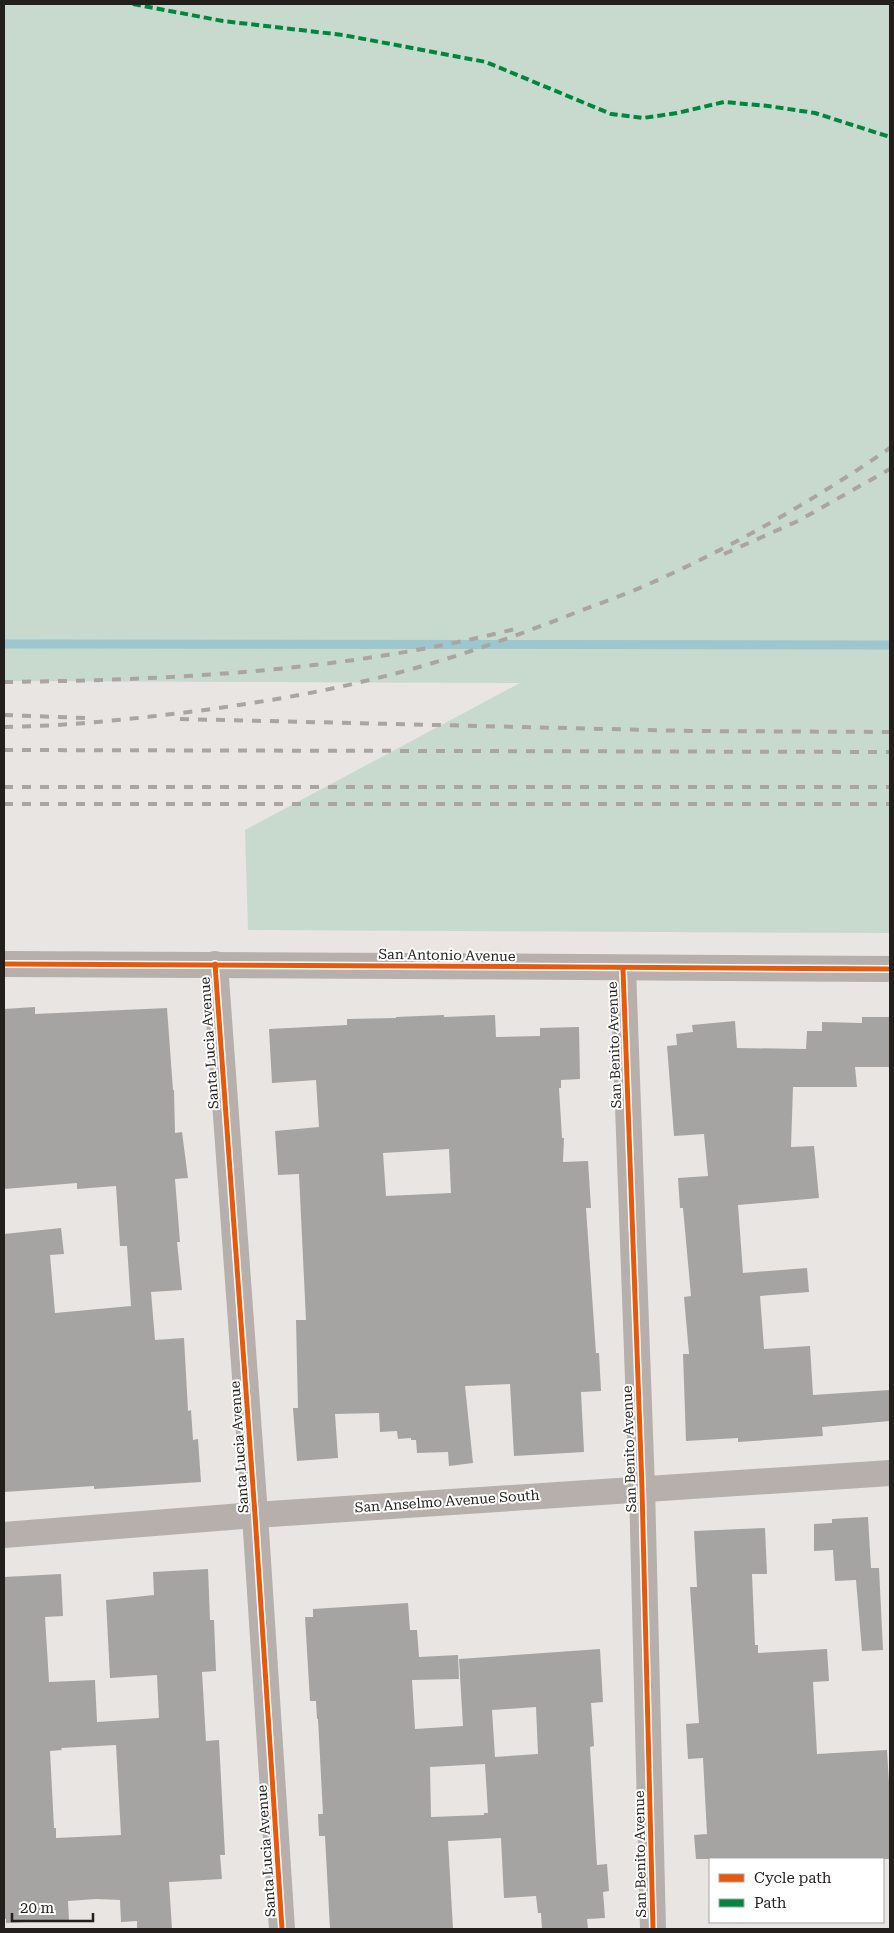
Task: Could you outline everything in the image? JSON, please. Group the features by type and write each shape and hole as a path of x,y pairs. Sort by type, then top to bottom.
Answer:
{"street":[{"name":"San Antonio Avenue","path":"4,964 215,964 623,969 890,969"},
{"name":"Santa Lucia Avenue","path":"215,964 255,1514 282,1929"},
{"name":"San Benito Avenue","path":"623,969 642,1488 653,1929"},
{"name":"San Anselmo Avenue South","path":"4,1535 255,1514 890,1473"}],"green space":[{"path":"4,4 890,4 890,933 248,930 245,830 520,683 4,681"}],"building":[{"path":"35,1007 35,1014 167,1008 174,1090 175,1133 182,1132 188,1178 175,1179 180,1242 177,1242 182,1290 151,1292 155,1340 184,1338 188,1411 191,1410 193,1440 198,1439 201,1482 94,1489 94,1486 4,1492 4,1234 61,1228 64,1254 50,1255 55,1313 131,1306 127,1246 120,1246 116,1186 77,1189 77,1183 4,1189 4,1009"},
{"path":"495,1015 496,1037 540,1036 540,1028 579,1027 580,1079 561,1080 561,1088 559,1088 562,1138 564,1138 563,1162 588,1161 591,1208 586,1208 596,1353 599,1353 601,1391 581,1392 584,1452 514,1456 510,1384 465,1386 473,1463 449,1466 448,1452 417,1453 416,1440 411,1440 411,1438 398,1439 397,1431 380,1432 379,1413 335,1414 338,1458 297,1461 293,1408 298,1408 296,1320 306,1320 299,1174 278,1175 275,1131 319,1127 316,1080 272,1083 269,1029 347,1025 347,1019","holes":["449,1149 451,1193 386,1196 383,1153"]},
{"path":"862,1017 890,1017 890,1067 855,1067 857,1087 793,1087 791,1147 814,1146 819,1198 738,1205 743,1273 807,1268 809,1292 760,1296 764,1349 810,1346 813,1395 890,1390 890,1421 822,1427 823,1436 738,1442 738,1438 686,1441 683,1354 689,1354 684,1297 691,1296 683,1208 680,1208 678,1178 708,1176 704,1134 674,1136 667,1046 677,1045 676,1034 693,1032 692,1025 735,1021 737,1048 806,1049 807,1031 822,1031 822,1022 862,1023"},
{"path":"868,1517 871,1568 879,1568 883,1650 862,1651 856,1580 835,1581 833,1550 814,1551 814,1524 832,1523 832,1519"},
{"path":"765,1528 767,1574 752,1574 755,1645 758,1645 758,1653 827,1649 829,1681 813,1682 817,1754 887,1750 890,1799 890,1859 696,1859 694,1835 707,1834 703,1758 688,1759 686,1724 699,1723 690,1587 697,1587 694,1531"},
{"path":"208,1569 210,1620 214,1620 216,1671 202,1672 206,1741 219,1740 225,1855 220,1855 222,1879 169,1882 172,1929 137,1929 137,1921 121,1922 120,1900 96,1899 68,1901 69,1920 6,1923 6,1919 4,1919 4,1577 61,1574 63,1616 45,1617 49,1682 95,1680 97,1722 159,1718 157,1675 110,1678 106,1600 154,1595 153,1572","holes":["116,1745 121,1835 56,1838 50,1751 62,1750 61,1748"]},
{"path":"408,1603 410,1630 417,1630 419,1657 458,1655 459,1679 412,1680 415,1729 463,1726 459,1659 600,1649 603,1702 591,1703 594,1746 590,1747 597,1865 607,1864 609,1891 603,1892 605,1918 587,1919 588,1929 542,1929 541,1913 538,1913 536,1896 504,1898 501,1838 448,1841 453,1929 330,1929 325,1836 319,1836 318,1814 323,1814 318,1719 316,1701 310,1701 305,1617 313,1617 313,1609","holes":["536,1707 538,1754 495,1757 492,1710","485,1764 488,1813 484,1813 484,1815 431,1817 430,1767"]}],"waterway":[{"path":"4,644 890,645"}],"railway":[{"path":"4,727 101,722 240,705 348,685 446,659 547,624 633,591 707,557 801,505 890,448"},
{"path":"724,554 798,521 890,469"},
{"path":"4,682 132,679 325,664 389,655 515,629"},
{"path":"4,715 85,718"},
{"path":"180,719 692,731 890,732"},
{"path":"4,750 890,752"},
{"path":"4,787 890,787"},
{"path":"4,804 890,804"}],"marked path":[{"path":"133,4 223,21 343,35 486,62 611,114 643,118 677,113 724,102 815,113 890,137"}],"cycle path":[{"path":"4,964 890,969"},
{"path":"215,964 255,1515 282,1929"},
{"path":"623,969 642,1488 653,1929"}]}
